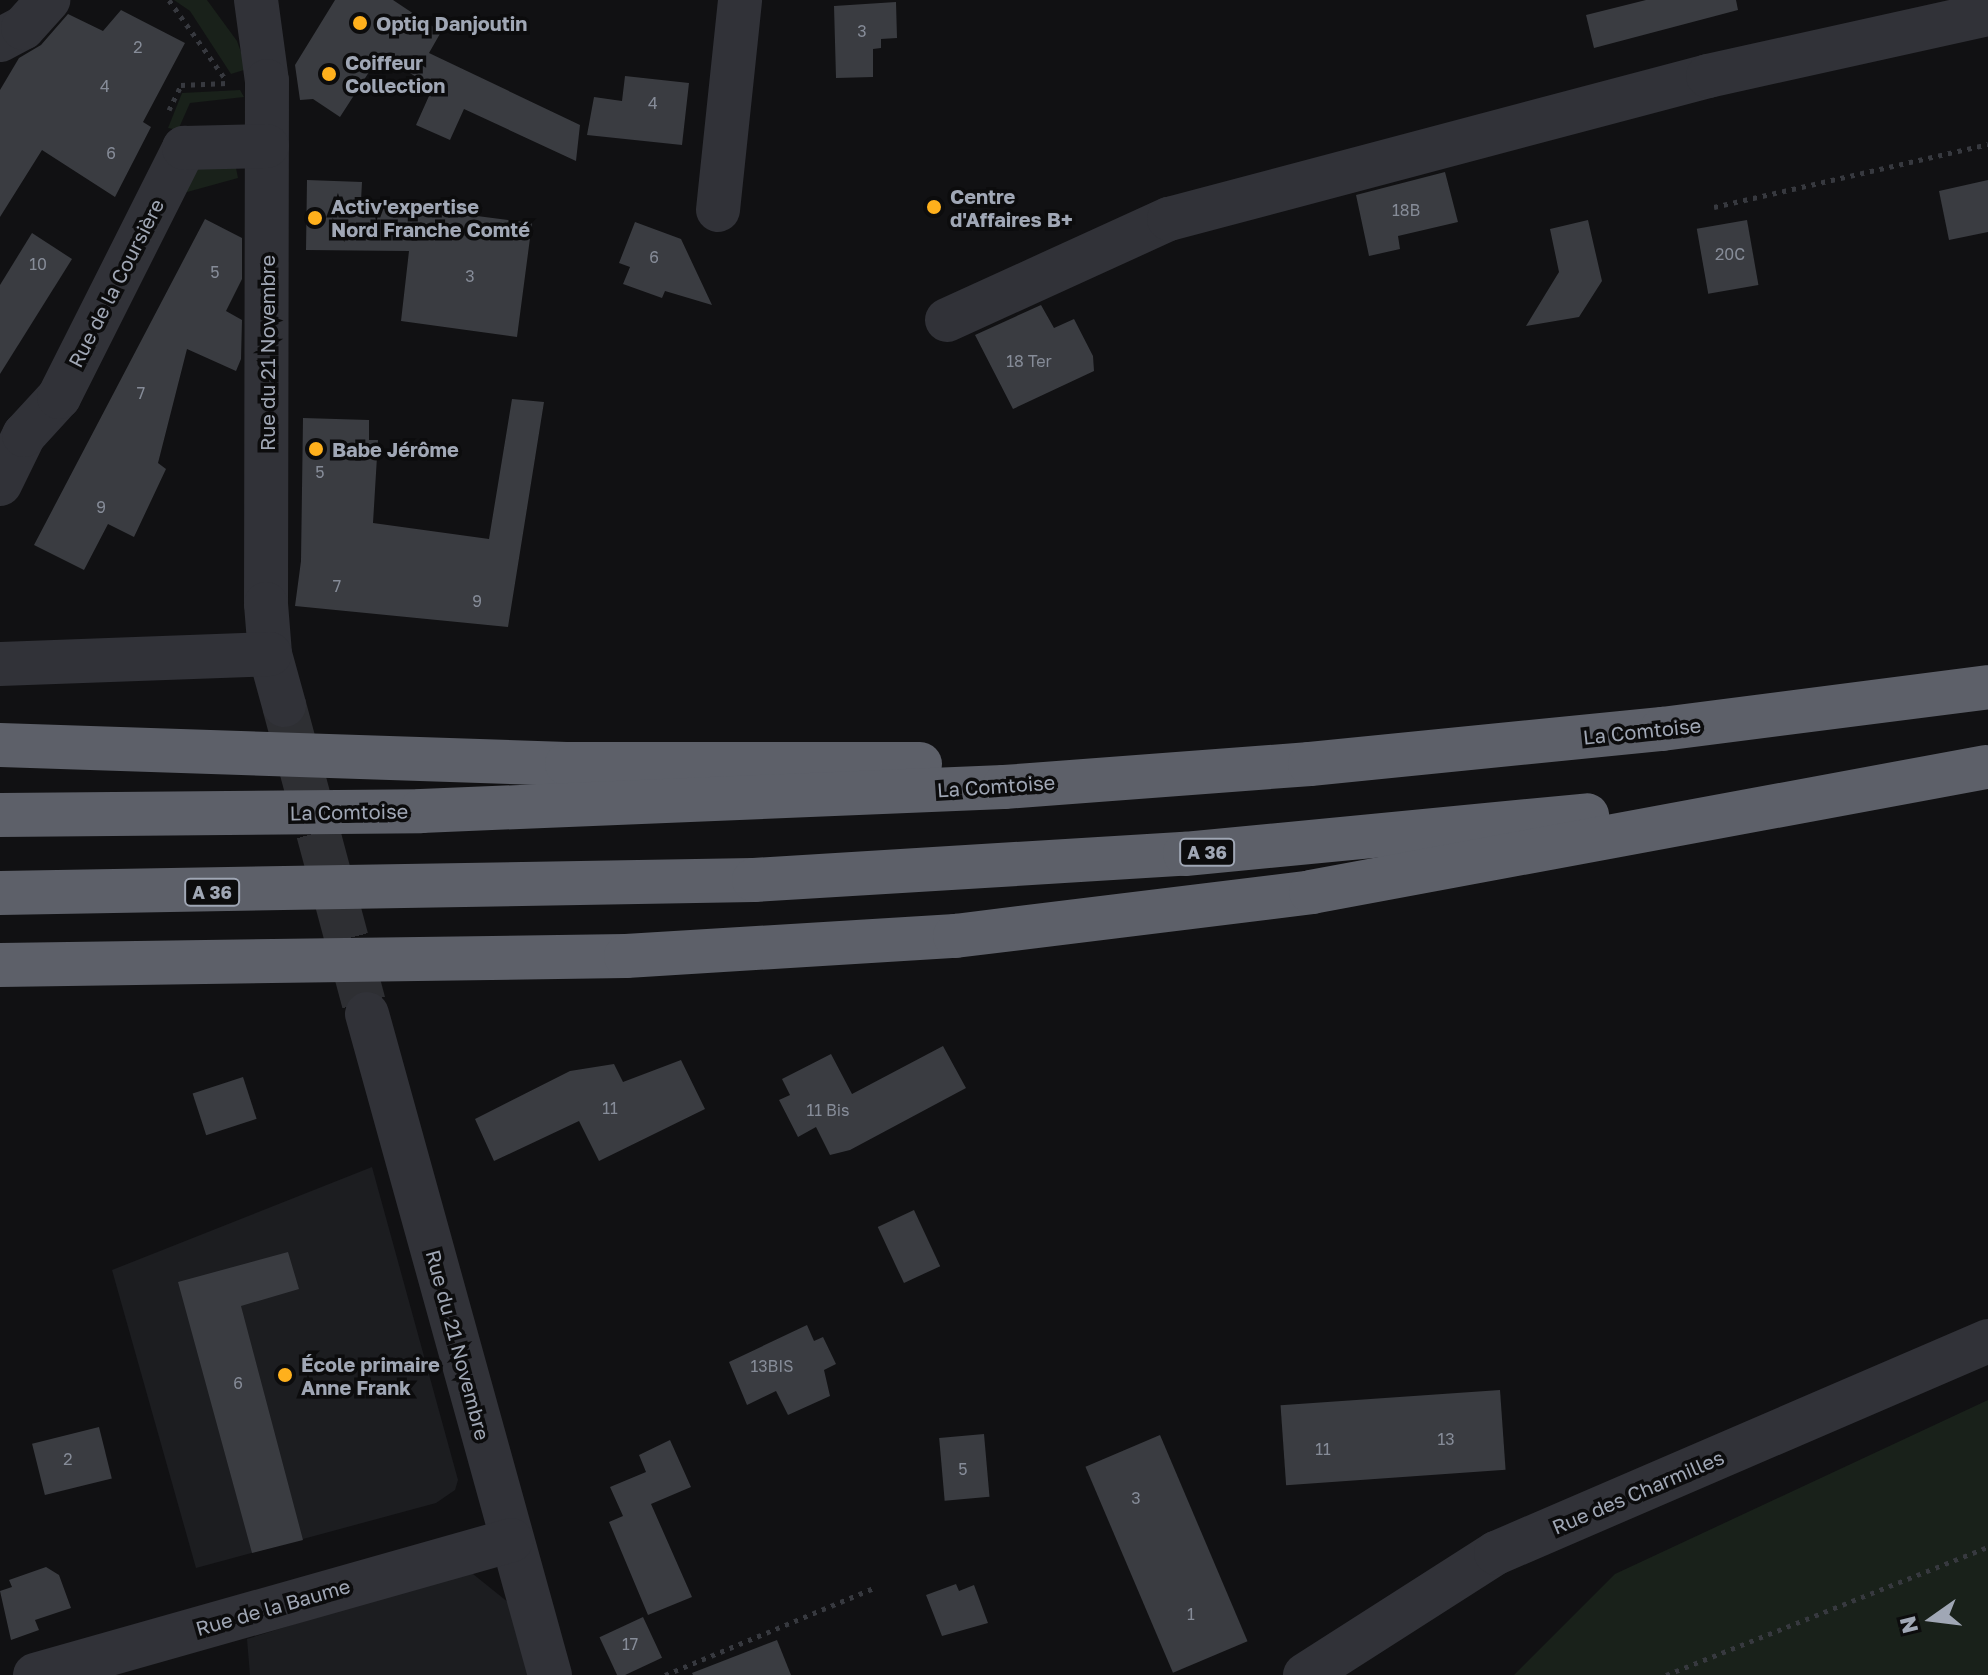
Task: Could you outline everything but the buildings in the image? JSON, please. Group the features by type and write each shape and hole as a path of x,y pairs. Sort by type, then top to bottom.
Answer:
{"highway":[{"name":"La Comtoise","path":"0,815 726,802 1310,764 1662,729 1988,687"},
{"path":"0,745 567,764 1310,764"},
{"path":"0,965 626,956 955,936 1311,892 1987,767"},
{"name":"A 36","path":"0,893 571,886 972,868 1405,834 1987,767"}],"street":[{"path":"0,40 23,28 48,0"},
{"name":"Rue du 21 Novembre","path":"256,0 267,81 270,654 284,705"},
{"path":"718,210 740,0"},
{"path":"947,320 1169,219 1693,79 1988,14"},
{"name":"Rue de la Coursière","path":"0,484 24,435 59,397 184,148 267,146"},
{"path":"0,664 270,654"},
{"name":"Rue du 21 Novembre","path":"367,1014 550,1675"},
{"name":"Rue des Charmilles","path":"1305,1675 1496,1553 1988,1341"},
{"name":"Rue de la Baume","path":"35,1675 511,1540"}],"path":[{"path":"1714,207 1988,144"},
{"path":"1666,1675 1988,1547"},
{"path":"665,1675 874,1588"}],"shaded area":[{"path":"174,0 207,0 237,41 247,69 231,74 190,11"},
{"path":"240,90 244,97 190,103 178,130 168,128 182,93"},
{"path":"202,163 236,168 238,178 169,197"},
{"name":"École primaire Anne Frank","path":"372,1167 458,1480 455,1490 436,1503 196,1568 112,1270"},
{"path":"1988,1400 1988,1675 1514,1675 1615,1574"},
{"path":"468,1570 514,1607 532,1675 250,1675 247,1639"}],"tunnel":[{"path":"284,705 367,1014"}],"place":[{"name":"Optiq Danjoutin","path":"360,23"},
{"name":"Coiffeur Collection","path":"329,74"},
{"name":"Centre d'Affaires B+","path":"934,207"},
{"name":"Activ'expertise Nord Franche Comté","path":"315,218"},
{"name":"Babe Jérôme","path":"316,449"},
{"name":"École primaire Anne Frank","path":"285,1375"}]}
